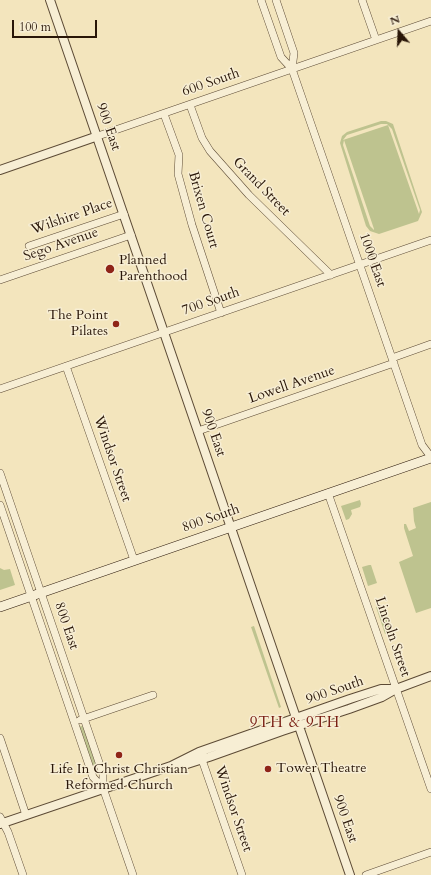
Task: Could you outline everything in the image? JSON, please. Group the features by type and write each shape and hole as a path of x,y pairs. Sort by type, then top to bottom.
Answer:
{"main road":[{"name":"800 South","path":"0,607 431,457"}],"street":[{"name":"900 East","path":"50,0 98,136 350,875"},
{"name":"1000 East","path":"261,0 281,57 292,69 422,446 431,457"},
{"name":"1000 East","path":"276,0 294,53 292,69"},
{"path":"362,0 376,40"},
{"name":"600 South","path":"0,170 431,21"},
{"name":"Grand Street","path":"190,105 202,138 219,162 249,195 331,275"},
{"name":"Brixen Court","path":"164,114 179,155 178,174 190,218 221,313"},
{"name":"Wilshire Place","path":"28,246 124,214"},
{"name":"Sego Avenue","path":"0,280 131,235"},
{"name":"700 South","path":"0,388 431,240"},
{"name":"Lowell Avenue","path":"198,431 393,360 431,344"},
{"name":"Windsor Street","path":"66,366 134,560"},
{"name":"800 East","path":"0,473 4,495 21,534 103,774 103,788 133,875"},
{"name":"Lincoln Street","path":"328,493 431,789"},
{"name":"800 East","path":"0,505 93,777 103,788"},
{"path":"11,538 21,534"},
{"path":"51,655 61,652"},
{"name":"900 South","path":"1,821 26,815 201,756 298,722 381,689 396,689 431,676"},
{"path":"74,722 153,695"},
{"path":"0,738 26,815"},
{"name":"Windsor Street","path":"201,756 242,875"},
{"path":"1,821 8,832 23,875"},
{"path":"366,875 431,852"}],"green space":[{"path":"381,121 386,121 393,124 422,212 418,221 379,234 370,231 366,226 340,143 342,136 347,132","holes":["381,124 388,125 343,140 347,135","388,125 392,129 420,210 419,214","344,140 374,230 370,226 343,145"]},
{"path":"360,500 360,507 351,510 352,514 349,519 346,520 341,506"},
{"path":"431,502 431,608 416,613 399,562 413,556 404,524 406,524 409,531 416,528 413,508"},
{"path":"371,565 377,583 368,586 362,567"},
{"path":"0,568 4,570 10,569 15,585 0,590"},
{"path":"384,605 392,632 385,634 376,607"},
{"path":"254,626 281,707 279,708 251,627"},
{"path":"79,727 85,727 99,772 97,774 94,773"}],"place":[{"name":"Planned Parenthood","path":"110,269"},
{"name":"The Point Pilates","path":"116,324"},
{"name":"Life In Christ Christian Reformed Church","path":"119,755"},
{"name":"Tower Theatre","path":"268,769"}],"district":[{"name":"9TH & 9TH","path":"295,724"}]}
